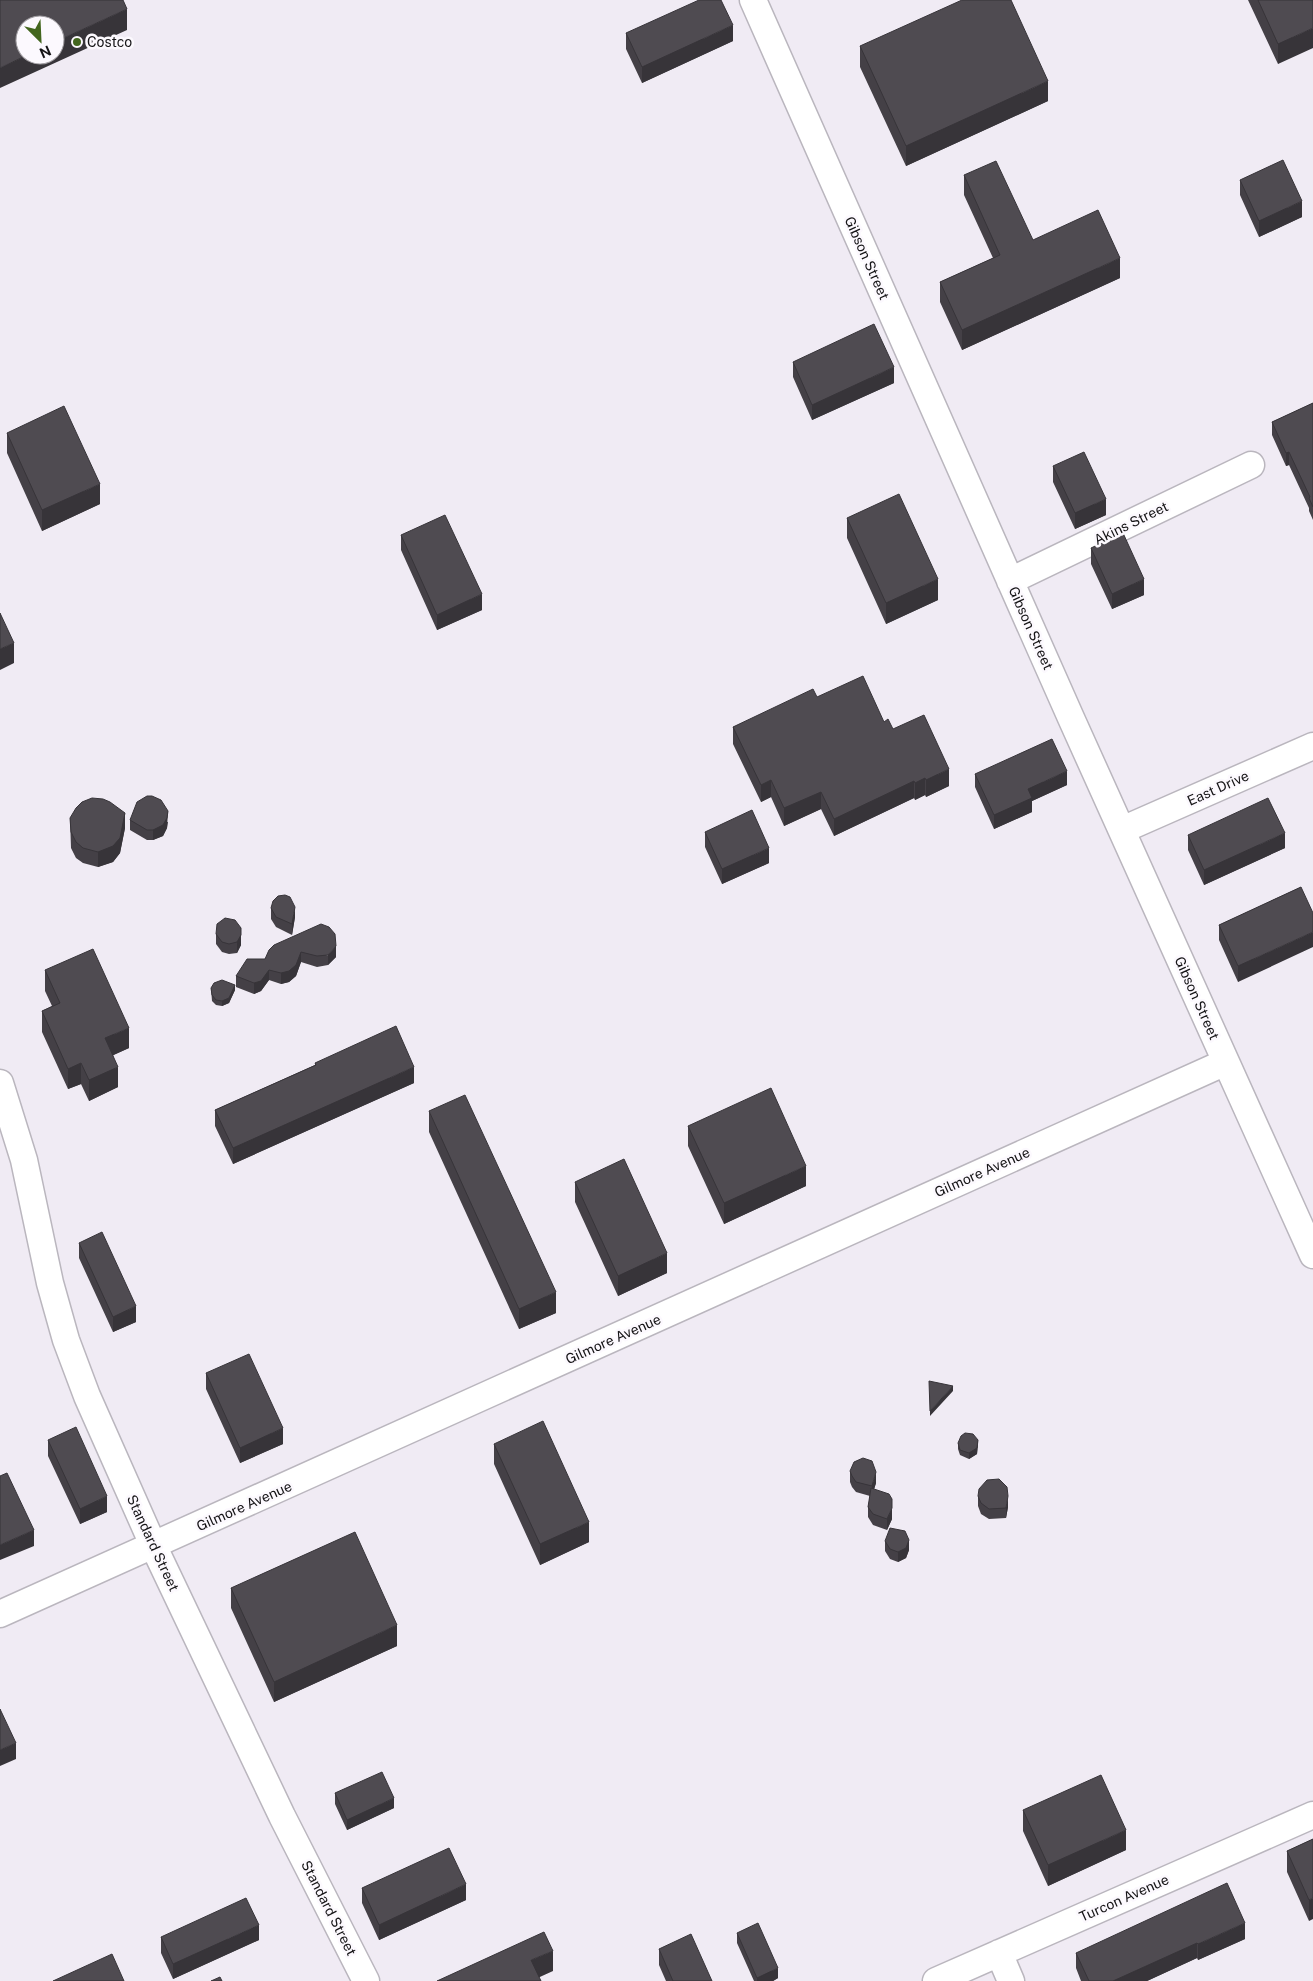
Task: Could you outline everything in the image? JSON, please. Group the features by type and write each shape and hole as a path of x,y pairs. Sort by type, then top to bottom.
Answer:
{"street":[{"name":"Gibson Street","path":"752,0 1010,581 1313,1255"},
{"name":"Akins Street","path":"1010,581 1252,465"},
{"name":"East Drive","path":"1122,830 1313,746"},
{"name":"Gilmore Avenue","path":"0,1614 154,1547 1226,1062"},
{"name":"Standard Street","path":"0,1083 24,1160 50,1283 66,1340 87,1396 154,1547 282,1816 366,1981"},
{"name":"Turcon Avenue","path":"936,1981 1313,1815"},
{"path":"999,1953 1011,1981"}],"building":[{"path":"0,0 123,0 127,9 65,37 65,15 15,15 15,61 0,68"},
{"path":"699,0 721,0 733,25 642,67 626,33"},
{"path":"962,0 1011,0 1048,81 906,146 860,46"},
{"path":"1258,0 1313,0 1313,28 1278,44"},
{"path":"1283,160 1302,201 1259,221 1240,180"},
{"path":"996,161 1033,240 1098,210 1120,258 962,330 940,282 1000,255 964,175"},
{"path":"874,324 894,367 812,405 793,362"},
{"path":"1313,403 1313,507 1289,452 1286,453 1272,422"},
{"path":"64,406 100,484 42,510 7,433"},
{"path":"1084,452 1106,499 1075,513 1053,466"},
{"path":"899,494 938,579 886,603 847,518"},
{"path":"445,515 482,594 437,615 401,535"},
{"path":"1123,533 1144,579 1112,594 1091,548"},
{"path":"0,613 14,643 0,649"},
{"path":"863,676 884,722 888,719 893,729 924,715 949,769 926,780 925,778 915,783 914,781 834,819 821,792 784,808 771,780 761,785 733,727 813,689 817,697"},
{"path":"1052,739 1067,771 1028,789 1032,798 994,815 975,774"},
{"path":"147,796 161,800 168,811 163,825 153,830 147,830 130,820 137,802"},
{"path":"92,798 110,802 125,813 120,838 113,846 98,852 83,848 76,842 71,832 70,818 76,808 82,802"},
{"path":"1268,798 1285,833 1204,870 1188,835"},
{"path":"752,810 769,848 722,869 705,832"},
{"path":"1301,887 1313,913 1313,932 1238,966 1219,925"},
{"path":"285,895 290,897 295,907 292,924 276,917 271,908 273,901 278,896"},
{"path":"225,918 235,920 241,928 241,935 237,942 229,944 222,942 216,934 217,924"},
{"path":"321,924 329,927 335,934 336,946 328,955 317,956 301,952 296,965 289,971 281,973 269,970 261,981 254,983 236,976 247,959 265,959 269,950 274,945"},
{"path":"93,949 129,1028 105,1038 118,1067 89,1080 81,1063 68,1069 42,1011 60,1003 45,970"},
{"path":"222,980 235,985 229,998 222,1001 216,1000 212,995 211,988 214,983"},
{"path":"396,1026 414,1067 233,1148 215,1110 316,1065 315,1063"},
{"path":"771,1088 806,1166 724,1203 688,1126"},
{"path":"465,1095 556,1292 519,1309 429,1111"},
{"path":"624,1159 667,1253 618,1276 575,1182"},
{"path":"102,1232 136,1306 113,1317 79,1243"},
{"path":"249,1354 283,1428 240,1448 206,1373"},
{"path":"929,1381 953,1386 930,1411"},
{"path":"543,1421 589,1522 540,1544 494,1444"},
{"path":"76,1427 107,1496 80,1509 48,1440"},
{"path":"965,1433 973,1434 978,1440 977,1448 969,1453 960,1450 958,1443 961,1436"},
{"path":"863,1458 872,1461 876,1472 872,1486 856,1482 850,1471 854,1462"},
{"path":"7,1473 34,1530 0,1545 0,1476"},
{"path":"999,1479 1007,1487 1006,1508 989,1509 981,1503 978,1496 979,1489 987,1480"},
{"path":"871,1488 889,1494 892,1499 892,1508 887,1519 873,1514 868,1507"},
{"path":"890,1528 905,1531 909,1540 906,1548 898,1552 890,1549 885,1541"},
{"path":"355,1532 397,1625 274,1682 231,1588"},
{"path":"0,1709 16,1743 0,1750"},
{"path":"382,1772 394,1798 347,1820 335,1793"},
{"path":"1101,1775 1126,1830 1048,1865 1023,1810"},
{"path":"1313,1839 1313,1898 1309,1900 1287,1851"},
{"path":"449,1848 466,1884 379,1925 362,1888"},
{"path":"1227,1883 1245,1923 1113,1981 1089,1981 1076,1953"},
{"path":"246,1898 259,1925 173,1964 161,1937"},
{"path":"758,1923 778,1968 757,1978 737,1933"},
{"path":"544,1932 553,1951 531,1960 541,1981 437,1981"},
{"path":"691,1934 712,1981 673,1981 659,1949"},
{"path":"112,1954 124,1981 53,1981"},
{"path":"220,1977 222,1981 211,1981"}],"place":[{"name":"Costco","path":"77,42"}]}
